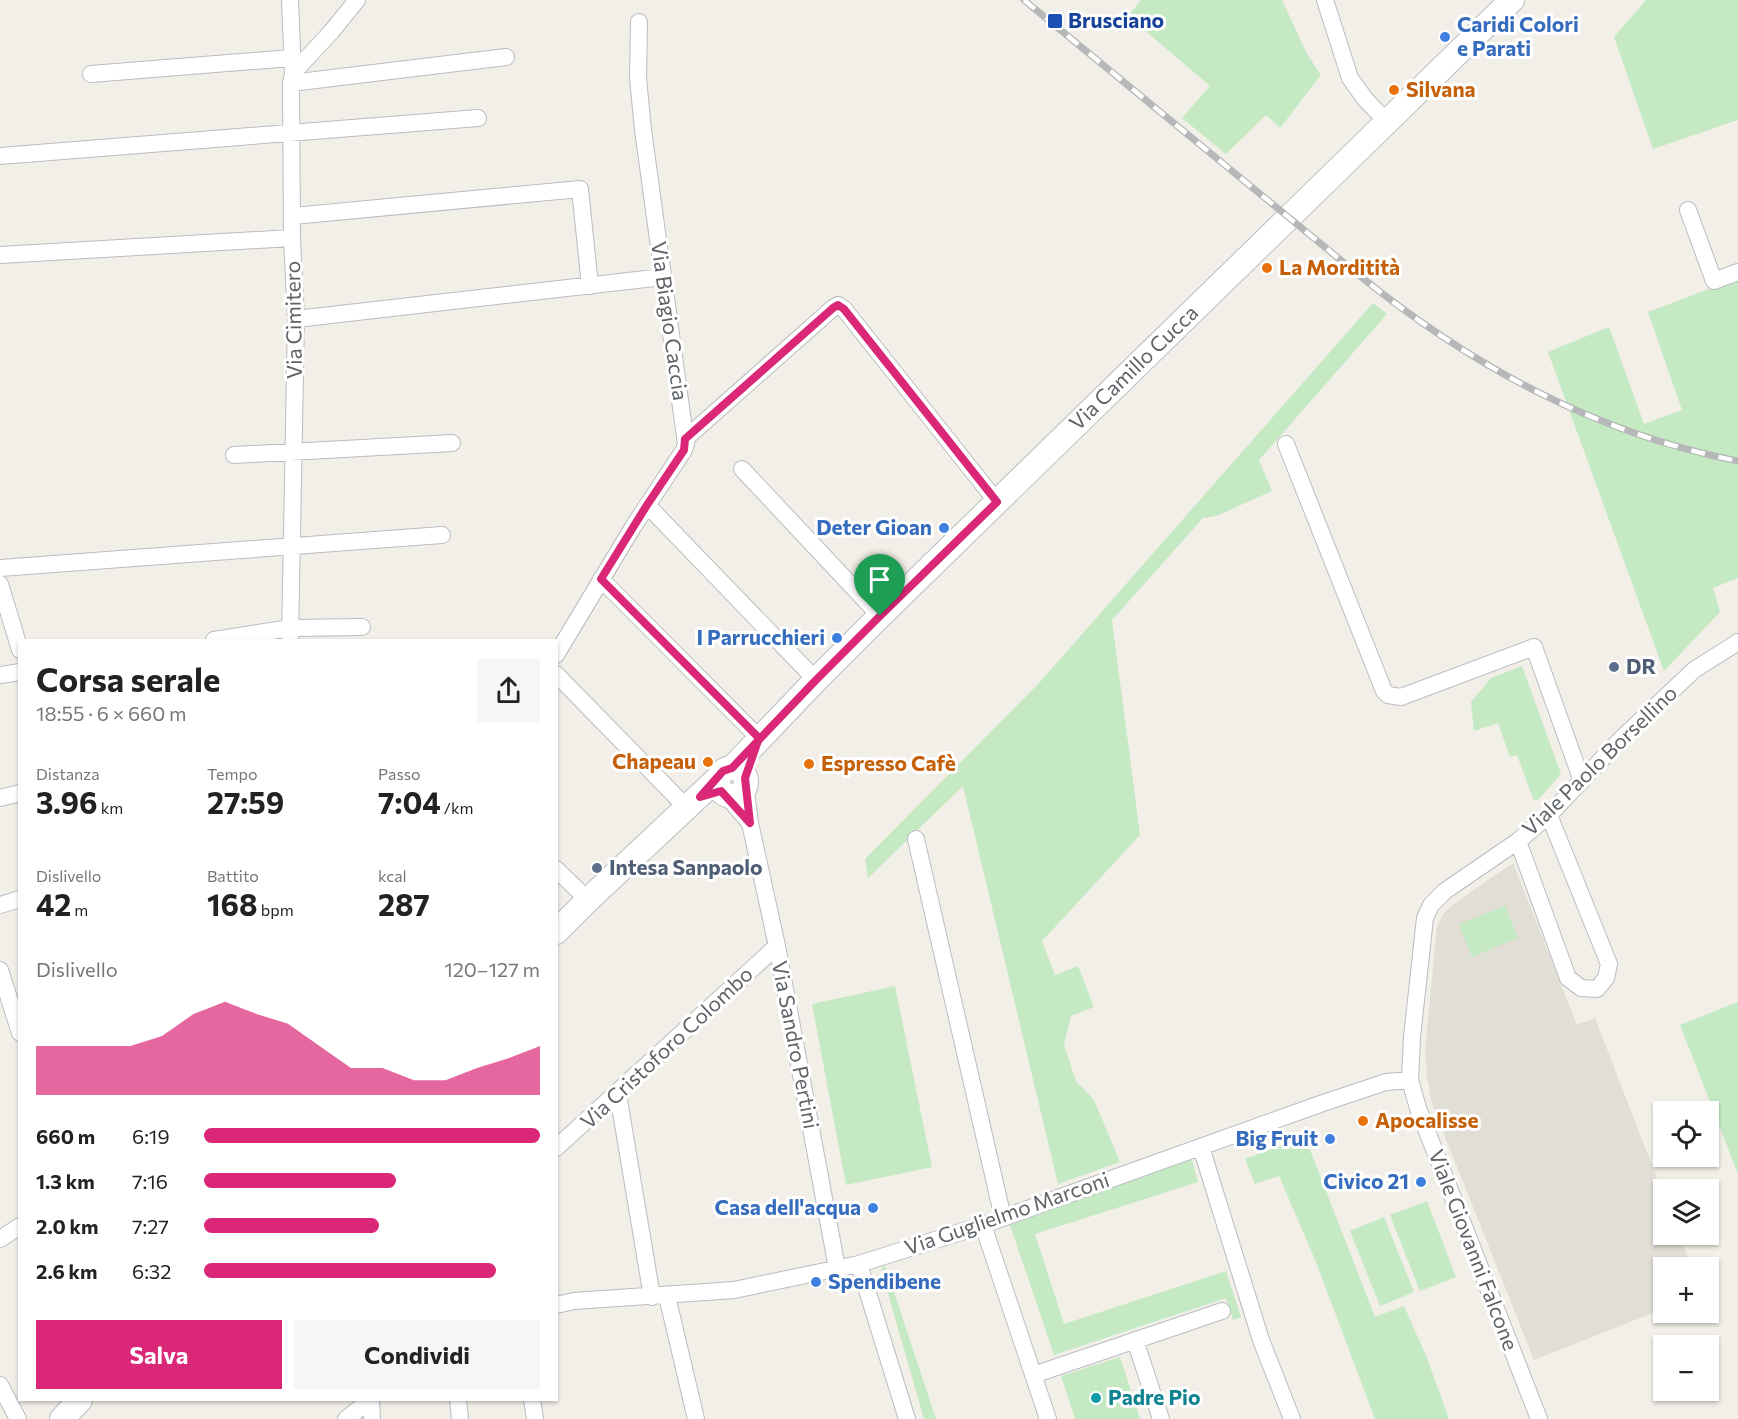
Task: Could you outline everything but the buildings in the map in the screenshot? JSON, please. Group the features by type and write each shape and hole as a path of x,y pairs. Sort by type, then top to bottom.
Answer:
{"street":[{"name":"Via Cimitero","path":"290,0 292,238 296,319 290,634"},
{"path":"291,71 332,31 357,0"},
{"path":"1325,0 1350,78 1365,99 1387,122"},
{"name":"Via Camillo Cucca","path":"558,930 588,900 722,787 759,738 880,616 1512,0"},
{"name":"Via Biagio Caccia","path":"639,22 638,78 643,130 685,439"},
{"path":"91,74 291,71 506,57"},
{"path":"0,156 478,118"},
{"path":"293,216 580,189 590,286"},
{"path":"1688,210 1714,281 1738,272"},
{"path":"0,255 292,238"},
{"path":"296,319 663,278"},
{"path":"558,652 647,505 684,450 685,439 838,305 844,309 997,502"},
{"path":"234,455 452,443"},
{"path":"1286,444 1384,691 1394,697 1401,697 1534,647 1582,781"},
{"path":"742,469 880,616"},
{"path":"647,505 816,680"},
{"path":"0,568 442,535"},
{"path":"601,579 759,738"},
{"path":"0,584 18,643"},
{"path":"227,639 362,627"},
{"name":"Viale Paolo Borsellino","path":"1410,1080 1423,927 1428,911 1445,891 1518,841 1549,815 1622,738 1694,670 1738,642"},
{"path":"0,675 18,672"},
{"name":"Via Sandro Pertini","path":"558,675 722,787 750,823 777,946 837,1268"},
{"path":"0,798 18,794"},
{"path":"1518,841 1568,978 1581,988 1597,989 1606,978 1609,964 1549,815"},
{"path":"916,839 1003,1218"},
{"path":"558,871 588,900"},
{"path":"0,905 18,900"},
{"name":"Via Cristoforo Colombo","path":"558,1147 777,946"},
{"path":"0,970 5,1003 18,1029"},
{"name":"Via Guglielmo Marconi","path":"558,1305 574,1301 734,1290 859,1264 983,1225 1386,1082 1410,1080"},
{"name":"Viale Giovanni Falcone","path":"1410,1080 1418,1108 1539,1419"},
{"path":"618,1094 659,1296 696,1419"},
{"path":"1201,1147 1261,1340 1292,1419"},
{"path":"983,1225 1048,1419"},
{"path":"0,1239 18,1227"},
{"path":"859,1264 907,1419"},
{"path":"1034,1375 1222,1311"},
{"path":"1135,1340 1161,1419"},
{"path":"0,1385 18,1419"},
{"path":"62,1419 79,1401"},
{"path":"458,1401 460,1419"},
{"path":"532,1401 535,1419"},
{"path":"346,1419 366,1405"}],"shaded area":[{"path":"1513,863 1577,1025 1595,1018 1657,1179 1653,1179 1653,1245 1683,1245 1688,1257 1653,1257 1653,1313 1534,1360 1432,1104 1427,1077 1425,1050 1437,926 1444,913"}],"green space":[{"path":"1141,0 1282,0 1307,54 1321,75 1280,128 1266,115 1226,154 1182,118 1210,86 1128,16"},
{"path":"1646,0 1738,0 1738,120 1653,149 1614,37"},
{"path":"1738,278 1738,578 1713,588 1720,612 1664,671 1548,352 1609,327 1644,424 1682,410 1648,312"},
{"path":"1373,303 1387,314 1259,460 1272,491 1216,516 1203,518 1112,620 1140,835 1042,941 1055,975 1078,966 1094,1007 1071,1016 1064,1045 1076,1081 1094,1100 1120,1162 1058,1184 963,786 868,878 865,859 1040,682"},
{"path":"1522,666 1561,774 1539,799 1534,801 1517,755 1510,757 1498,723 1474,731 1471,702 1491,678"},
{"path":"1505,906 1518,938 1472,957 1459,924"},
{"path":"895,986 932,1167 846,1185 812,1004"},
{"path":"1738,1002 1738,1174 1719,1125 1719,1101 1710,1101 1680,1025"},
{"path":"1305,1137 1375,1317 1404,1306 1427,1358 1449,1419 1375,1419 1316,1262 1279,1176 1255,1184 1245,1159"},
{"path":"1189,1159 1192,1160 1198,1182 1035,1234 1064,1324 1226,1271 1241,1317 1233,1320 1226,1298 1054,1355 1009,1222"},
{"path":"1427,1201 1456,1277 1420,1291 1390,1215"},
{"path":"1384,1217 1414,1292 1380,1306 1350,1231"},
{"path":"885,1265 936,1419 924,1419 881,1269"},
{"path":"1120,1357 1140,1419 1075,1419 1061,1376"}],"railway":[{"path":"1024,0 1360,276 1447,339 1492,367 1585,414 1685,449 1738,461"}],"place":[{"name":"Brusciano","path":"1055,21"},
{"name":"Caridi Colori e Parati","path":"1445,37"},
{"name":"Silvana","path":"1394,90"},
{"name":"La Morditità","path":"1267,268"},
{"name":"Deter Gioan","path":"944,528"},
{"name":"I Parrucchieri","path":"837,638"},
{"name":"DR","path":"1614,667"},
{"name":"Chapeau","path":"708,762"},
{"name":"Espresso Cafè","path":"809,764"},
{"name":"Intesa Sanpaolo","path":"597,868"},
{"name":"Apocalisse","path":"1363,1121"},
{"name":"Big Fruit","path":"1330,1139"},
{"name":"Civico 21","path":"1421,1182"},
{"name":"Casa dell'acqua","path":"873,1208"},
{"name":"Spendibene","path":"816,1282"},
{"name":"Padre Pio","path":"1096,1398"}],"route":[{"path":"880,616 759,738 732,768 723,771 700,797 721,791 750,823 745,778 759,738 601,579 684,450 685,439 838,305 842,306 997,502 880,616"}]}
